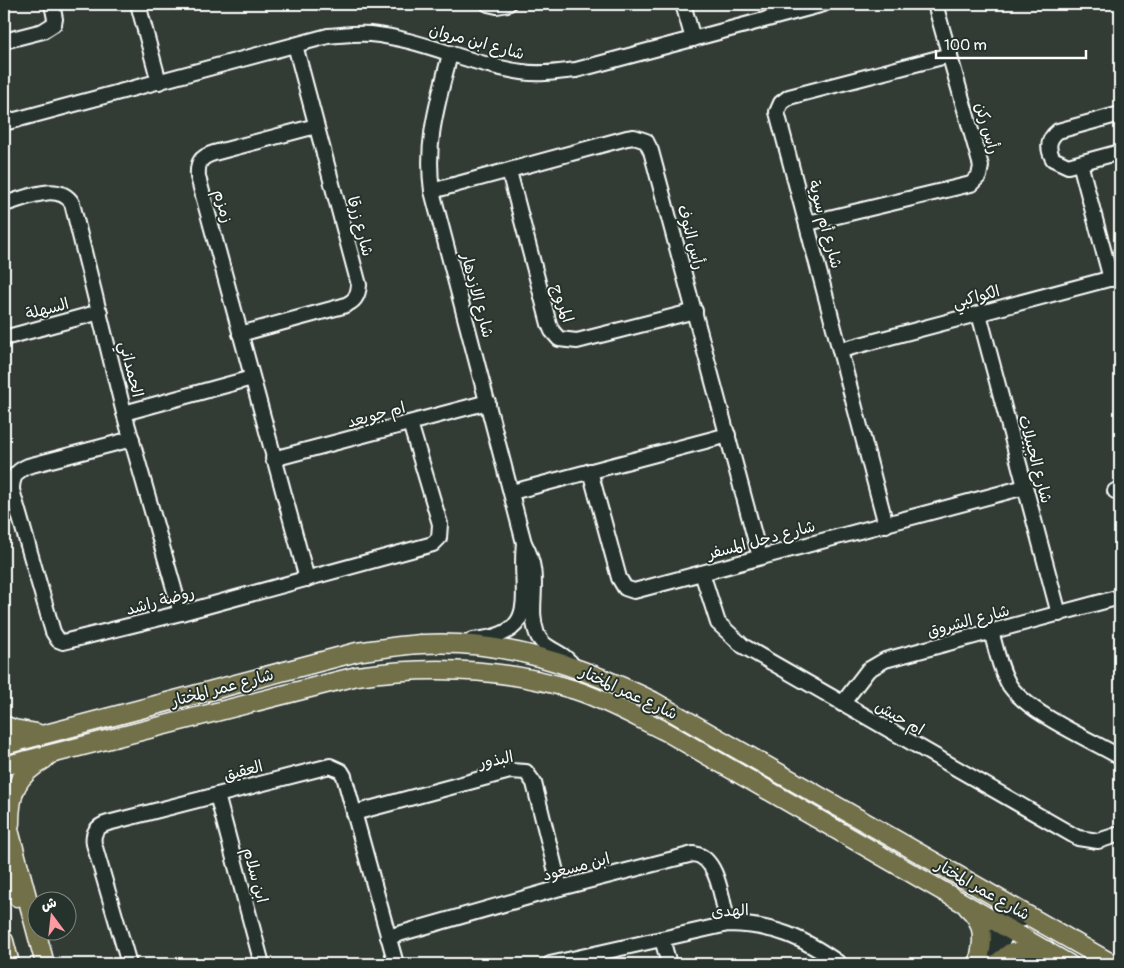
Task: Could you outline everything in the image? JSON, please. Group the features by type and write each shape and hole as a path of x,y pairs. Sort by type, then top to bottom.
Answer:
{"main road":[{"name":"شارع عمر المختار","path":"4,745 334,657 406,645 455,644 524,654 573,666 653,701 1113,964"},
{"name":"شارع عمر المختار","path":"4,766 357,676 404,670 445,668 508,674 576,691 614,706 665,731 1069,964"},
{"path":"4,725 23,731 50,733"},
{"path":"10,833 10,808 15,787 30,769 61,751"},
{"path":"4,811 28,902"},
{"path":"4,862 15,891 28,911"},
{"path":"962,902 976,915 982,929 981,961"},
{"path":"38,940 45,964"},
{"path":"4,941 10,964"},
{"path":"996,964 1002,957 1010,953 1046,950"}],"street":[{"path":"4,41 50,27 55,19 52,4"},
{"path":"138,4 159,82"},
{"path":"488,4 497,6 508,4"},
{"path":"683,4 693,39"},
{"name":"شارع ابن مروان","path":"4,123 328,36 370,34 399,38 450,54 524,73 548,73 576,70 824,4"},
{"name":"رأس ركن","path":"808,223 971,184 976,181 981,166 935,4"},
{"name":"شارع زرقا","path":"240,334 343,306 355,300 358,293 359,285 295,46"},
{"name":"شارع الازدهار","path":"450,54 432,126 429,152 432,191 524,543 532,556 537,634 546,646 563,654 573,666"},
{"name":"شارع أم سوية","path":"886,524 808,223 777,115 781,103 797,95 950,55"},
{"path":"1120,114 1065,129 1051,138 1049,145 1054,159 1068,166 1120,152"},
{"name":"زمزم","path":"307,579 240,334 197,167 200,160 214,153 316,126"},
{"name":"رأس النوف","path":"432,191 627,138 634,137 646,141 651,151 695,311 760,557"},
{"path":"1080,163 1116,278"},
{"name":"المروج","path":"509,171 549,324 559,339 577,341 695,311"},
{"name":"الحمداني","path":"4,204 56,191 68,197 74,211 124,413 181,614"},
{"name":"الكواكبي","path":"841,350 1116,278"},
{"name":"السهلة","path":"4,338 100,312"},
{"name":"شارع الجبيلات","path":"979,314 1058,614"},
{"path":"124,413 252,378"},
{"name":"ام جويعد","path":"274,459 488,402"},
{"name":"روضة راشد","path":"132,439 20,469 12,481 12,490 53,632 58,640 70,642 425,548 439,538 440,524 410,423"},
{"path":"512,492 728,435"},
{"name":"شارع دحل المسفر","path":"590,471 619,578 625,588 639,590 1025,487"},
{"name":"شارع الازدهار","path":"455,644 501,636 512,630 519,620 525,597 522,558 524,543"},
{"name":"ام حيش","path":"702,573 716,619 731,637 743,646 1078,838 1098,841 1120,834"},
{"name":"شارع الشروق","path":"842,704 862,678 876,664 1120,597"},
{"path":"991,631 1005,676 1011,687 1022,698 1036,710 1120,757"},
{"name":"العقيق","path":"129,964 94,844 94,833 100,826 108,822 330,766 341,771 344,776 396,964"},
{"name":"البذور","path":"354,813 510,771 526,772 534,783 560,888"},
{"name":"ابن سلام","path":"217,795 262,964"},
{"name":"ابن مسعود","path":"388,937 560,888 693,854 700,855 713,866 728,924"},
{"path":"996,897 1003,915 1004,926"},
{"path":"981,961 1004,926 1017,919 1033,918"},
{"name":"الهدى","path":"550,964 728,924 751,925 785,932 823,952 840,964"},
{"path":"662,939 669,964"},
{"name":"الهدى","path":"595,964 614,951"},
{"path":"816,964 823,952"}]}
